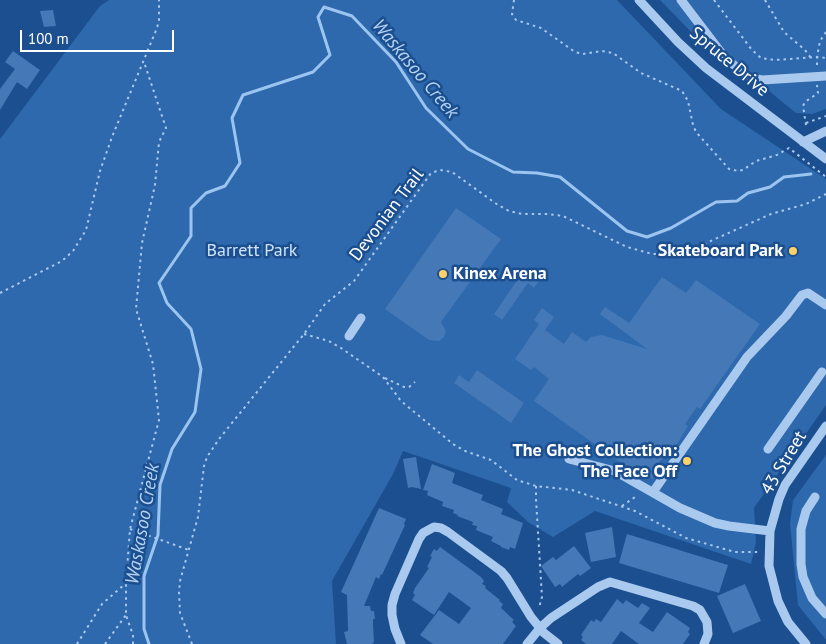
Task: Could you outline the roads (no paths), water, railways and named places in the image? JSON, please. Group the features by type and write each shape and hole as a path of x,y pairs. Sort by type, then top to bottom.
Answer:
{"street":[{"name":"Spruce Drive","path":"639,0 678,42 706,68 825,158"},
{"path":"681,0 726,59 751,78 762,80 821,76"},
{"path":"803,142 826,131"},
{"path":"653,492 747,357 786,316 802,295 808,293 826,304"},
{"path":"349,336 361,318"},
{"path":"768,449 822,372"},
{"name":"43 Street","path":"806,644 788,622 778,601 771,577 768,552 770,531 785,485 826,426"},
{"path":"569,459 609,469 680,508 715,522 729,526 770,531"},
{"path":"815,496 806,511 801,529 801,564 803,578 812,598 826,614"},
{"path":"401,644 397,637 392,615 395,594 418,539 423,533 434,527 448,532 501,571 531,617 558,644"},
{"path":"527,644 551,618 598,587 610,582 683,603 700,610 707,622 708,628 704,644"}],"waterway":[{"name":"Waskasoo Creek","path":"149,644 144,629 144,576 158,535 160,485 172,449 195,412 201,369 191,329 167,303 159,283 191,236 191,208 206,193 225,186 240,163 232,118 243,95 313,72 330,55 318,17 324,7 352,16 396,62 426,108 468,149 513,172 537,173 560,177 627,231 647,237 671,228 716,202 737,201 748,193 770,187 784,177 811,174"}],"place":[{"name":"Skateboard Park","path":"793,251"},
{"name":"Kinex Arena","path":"443,274"},
{"name":"The Ghost Collection: The Face Off","path":"687,461"}],"park label":[{"name":"Barrett Park","path":"252,251"}]}
